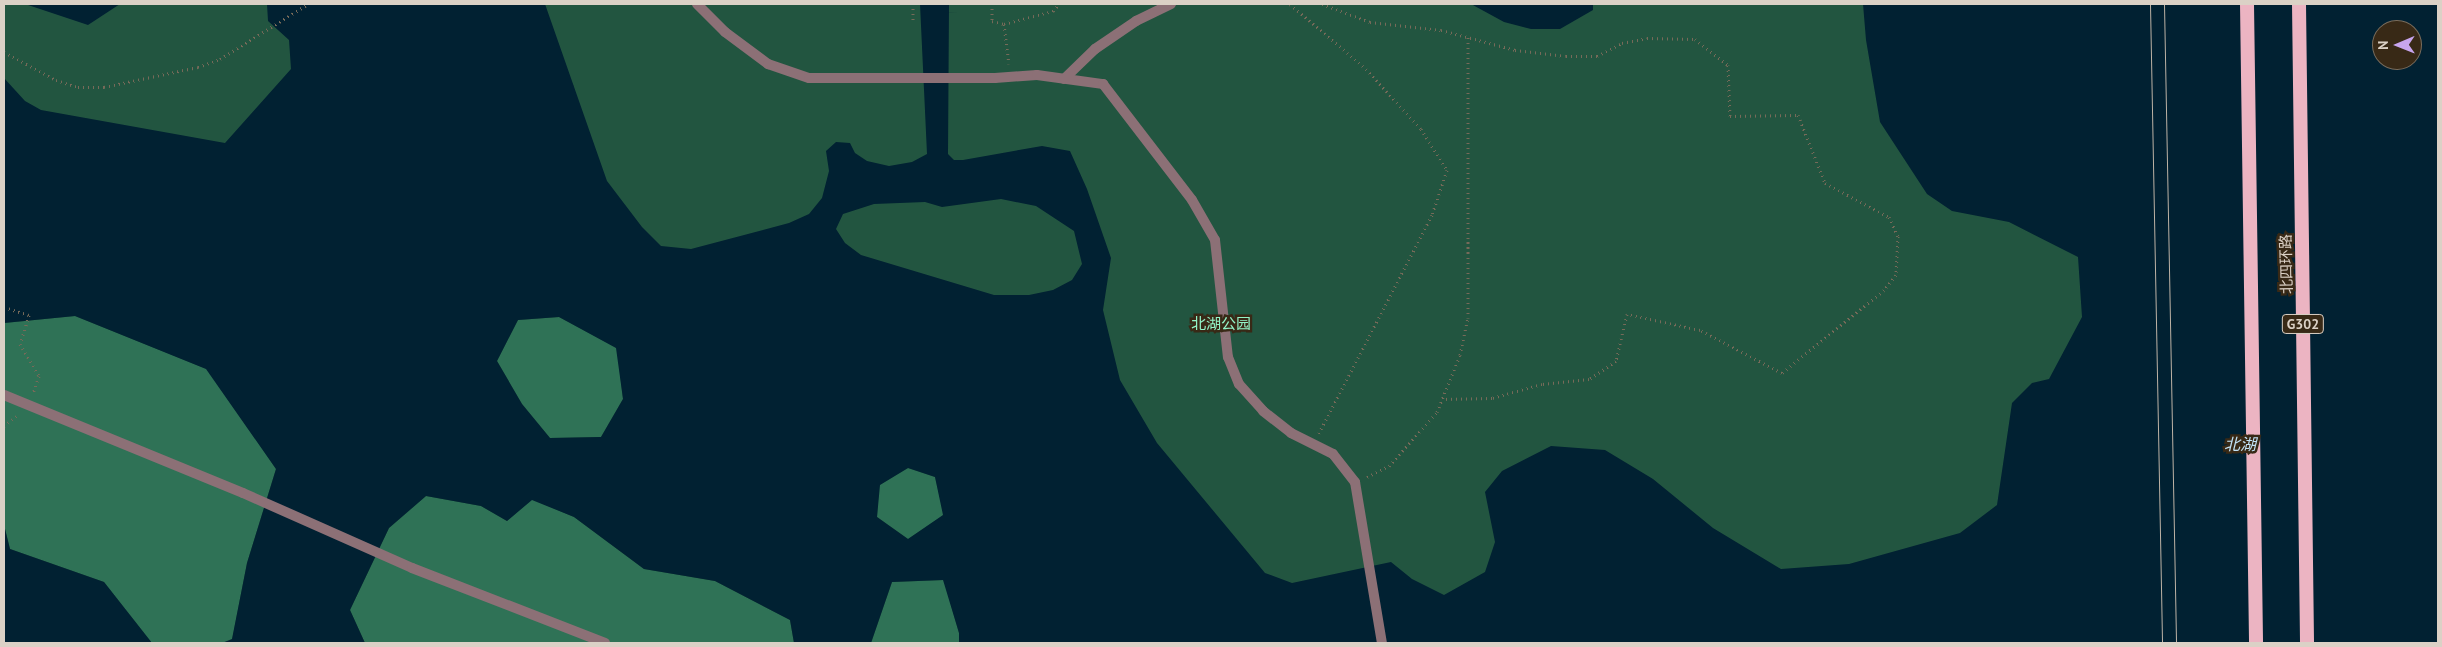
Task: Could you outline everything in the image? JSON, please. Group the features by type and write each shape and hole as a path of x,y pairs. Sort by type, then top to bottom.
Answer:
{"highway":[{"path":"2248,4 2256,643"},
{"name":"北四环路","path":"2299,4 2307,643"}],"street":[{"path":"697,4 725,32 768,64 809,78 1010,77 1037,75 1103,84 1192,200 1215,240 1228,357 1239,384 1263,412 1291,433 1333,454 1355,482 1382,643"},
{"path":"1064,79 1095,49 1136,21 1171,4"},
{"path":"4,396 27,407 243,493 412,568 605,643"}],"path":[{"path":"4,52 56,80 78,87 104,87 198,67 220,59 308,4"},
{"path":"913,4 913,21"},
{"path":"992,4 992,20 1004,24 1053,11 1059,4"},
{"path":"1290,4 1366,69 1421,129 1447,170 1432,215 1313,444"},
{"path":"1322,4 1370,22 1468,36 1515,50 1566,56 1597,56 1622,43 1647,38 1695,39 1728,65 1730,116 1798,115 1825,183 1889,217 1898,236 1899,257 1896,275 1884,290 1782,373 1700,330 1627,314 1616,361 1589,379 1542,384 1492,398 1442,399"},
{"path":"1004,24 1010,77"},
{"path":"1355,482 1389,466 1437,412 1460,354 1468,318 1468,36"},
{"path":"4,307 29,315 20,344 39,376 27,407"}],"green space":[{"name":"北湖公园","path":"4,4 2438,4 2438,643 4,643"},
{"path":"75,316 207,369 276,469 247,563 232,640 222,643 152,643 104,582 10,549 4,525 4,323"},
{"path":"559,317 617,348 623,399 601,437 550,438 522,404 497,361 518,320"},
{"path":"908,468 935,477 944,515 908,539 877,517 879,485"},
{"path":"426,496 481,506 507,521 532,499 574,517 644,569 715,581 790,620 794,643 365,643 350,610 389,528"},
{"path":"944,580 959,633 959,643 871,643 892,582"}],"water":[{"path":"25,4 120,4 88,25"},
{"name":"北湖","path":"267,4 545,4 607,181 642,227 661,246 691,249 789,223 809,214 822,198 829,171 826,151 836,142 850,143 855,153 867,161 889,166 912,162 927,154 920,4 949,4 948,154 954,160 963,160 1042,146 1070,151 1087,189 1111,258 1103,310 1120,380 1157,443 1265,573 1292,583 1391,562 1412,579 1444,595 1485,572 1495,542 1485,492 1502,471 1551,446 1605,450 1653,479 1713,528 1781,569 1849,564 1960,533 1997,505 2012,403 2032,383 2049,379 2082,317 2078,257 2009,222 1952,211 1927,194 1880,122 1866,40 1863,4 2438,4 2438,643 959,643 959,633 943,580 892,582 871,643 794,643 790,620 715,581 644,569 574,517 532,500 507,521 481,506 426,496 389,528 350,610 365,643 222,643 232,639 247,563 276,469 206,369 75,316 4,323 4,78 25,101 41,110 225,143 291,69 289,40 268,21","holes":["1001,199 1036,206 1074,231 1082,264 1072,280 1053,290 1029,295 994,295 861,255 845,243 836,229 843,214 874,204 925,202 942,207","559,317 616,348 623,399 601,437 550,438 522,404 497,361 518,320","908,468 935,477 943,515 908,539 877,517 880,485"]},
{"path":"1471,4 1593,4 1593,10 1560,29 1531,29 1504,22"},
{"path":"4,525 10,549 104,582 152,643 4,643"}],"tram line":[{"path":"2150,4 2162,643"},
{"path":"2164,4 2176,643"}]}
